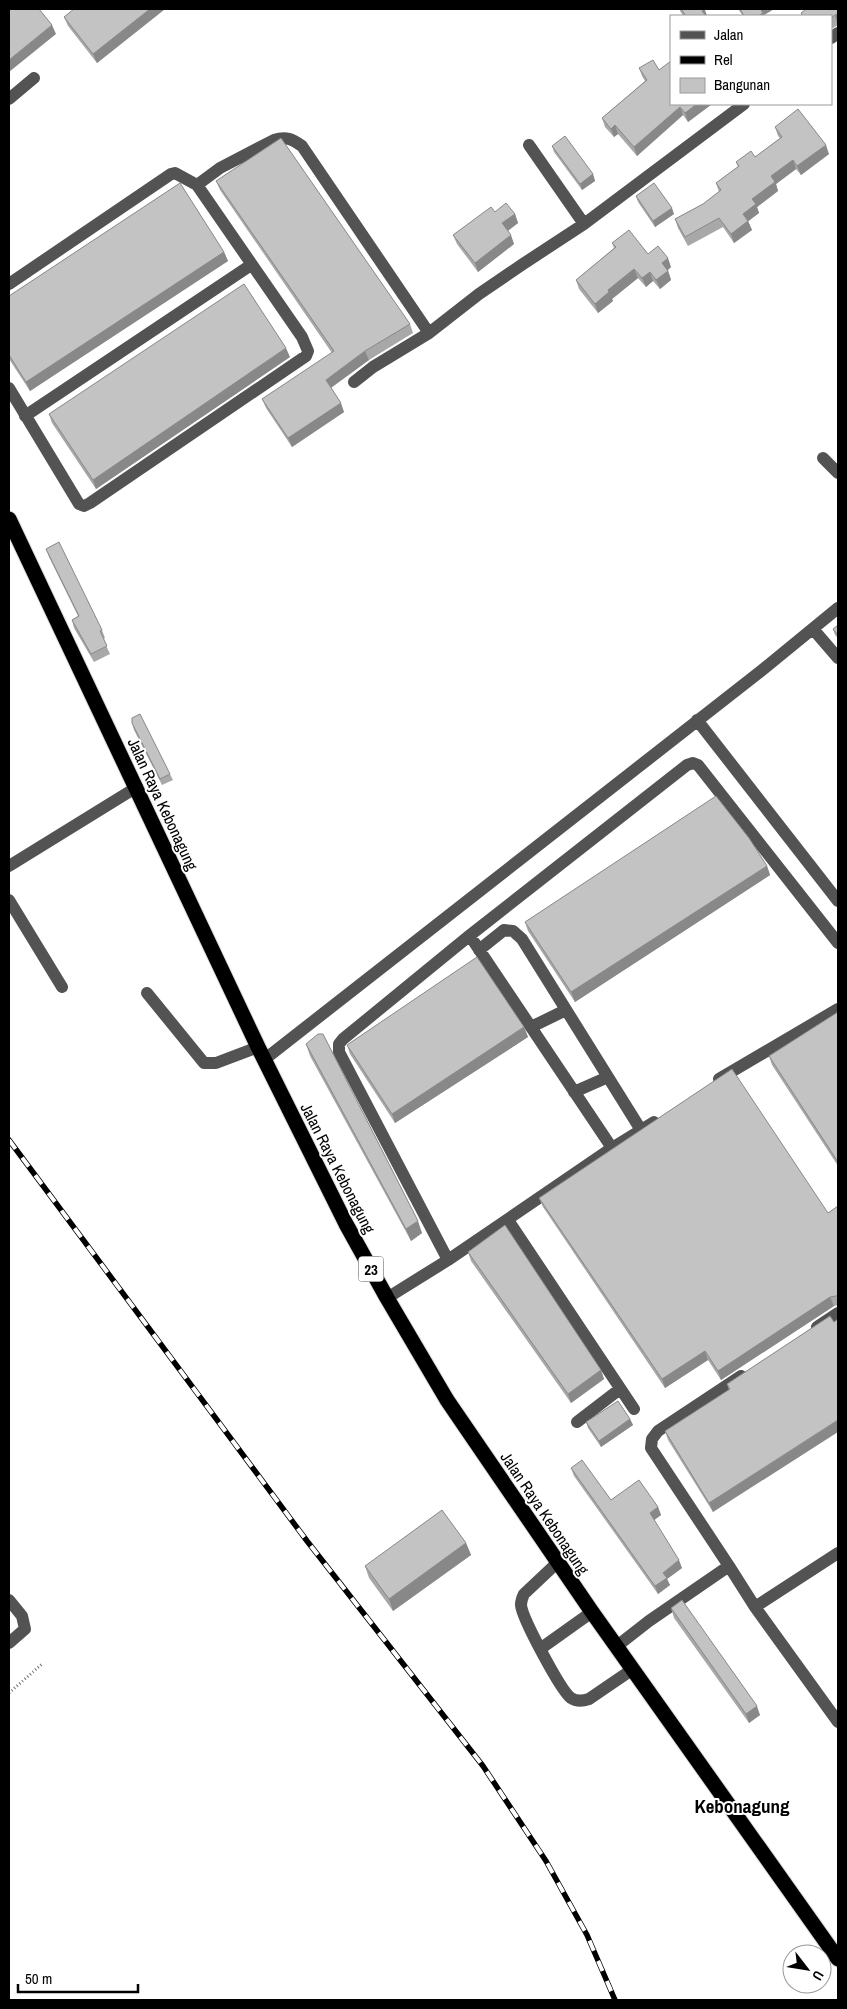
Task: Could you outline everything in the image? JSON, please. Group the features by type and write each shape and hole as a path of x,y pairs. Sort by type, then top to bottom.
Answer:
{"highway":[{"name":"Jalan Raya Kebonagung","path":"9,519 262,1053 346,1224 387,1298 447,1400 592,1612 838,1959"}],"street":[{"path":"9,99 34,78"},
{"path":"354,382 373,367 429,333 479,294 522,264 584,224 743,105"},
{"path":"197,185 220,168 274,140 283,137 293,139 302,146 429,333"},
{"path":"529,145 584,224"},
{"path":"9,284 171,174 175,174 197,185 302,337 308,351 306,356 90,504 84,506 79,504 9,388"},
{"path":"25,416 251,265"},
{"path":"824,458 838,473"},
{"path":"147,993 204,1062 216,1063 262,1053 697,720 838,608"},
{"path":"813,629 838,658"},
{"path":"697,720 838,901"},
{"path":"448,1260 338,1052 343,1039 469,936 687,764 693,763 698,765 838,942"},
{"path":"9,866 137,787"},
{"path":"9,900 62,987"},
{"path":"479,950 504,930 513,931 522,939 641,1130"},
{"path":"469,936 612,1148"},
{"path":"712,1083 838,1009"},
{"path":"531,1027 566,1010"},
{"path":"574,1092 608,1077"},
{"path":"387,1298 448,1260 612,1148 665,1115"},
{"path":"508,1220 634,1409"},
{"path":"806,1334 838,1313"},
{"path":"748,1372 658,1431 652,1440 651,1448 755,1607 838,1722"},
{"path":"577,1422 620,1389"},
{"path":"755,1607 838,1553"},
{"path":"558,1562 524,1594 521,1599 521,1607 540,1650 569,1697 581,1702 590,1699 633,1669"},
{"path":"617,1646 729,1566"},
{"path":"9,1600 22,1616 25,1629 9,1643"},
{"path":"540,1650 592,1612"}],"path":[{"path":"9,1693 42,1664"}],"building":[{"path":"9,9 39,9 52,25 9,60"},
{"path":"74,9 150,9 93,54 64,17"},
{"path":"681,9 705,10 702,11 705,15 685,15"},
{"path":"740,9 762,9 763,13 760,15 743,15"},
{"path":"806,9 838,9 838,13 832,17 832,15 802,15 801,13"},
{"path":"653,60 659,70 670,62 670,105 696,105 685,113 680,107 634,147 615,125 611,129 602,118 647,80 639,68"},
{"path":"798,109 826,145 797,166 793,160 771,176 775,182 752,199 756,204 743,214 748,221 731,234 719,218 685,237 675,219 703,204 721,190 716,183 739,166 736,162 751,151 755,157 782,137 775,127"},
{"path":"565,136 593,174 580,184 552,146"},
{"path":"281,138 410,324 365,351 326,380 341,403 288,438 262,399 334,351 216,181"},
{"path":"180,183 224,252 26,382 9,355 9,296"},
{"path":"654,183 672,208 653,221 636,196"},
{"path":"506,203 515,214 502,223 511,235 475,263 453,235 491,207 495,212"},
{"path":"629,230 648,254 658,246 668,258 662,263 668,271 656,280 650,272 642,278 634,269 608,290 609,292 595,304 576,280 616,247 612,243"},
{"path":"244,284 286,348 93,480 49,414"},
{"path":"59,542 102,630 100,631 107,646 91,654 72,620 79,616 46,549"},
{"path":"838,625 838,635 833,629"},
{"path":"140,714 170,774 160,779 132,723 132,718"},
{"path":"716,796 749,838 767,866 571,992 525,922"},
{"path":"477,957 524,1027 392,1114 347,1045"},
{"path":"838,1012 838,1162 769,1056"},
{"path":"318,1034 323,1034 418,1221 406,1229 306,1044"},
{"path":"732,1069 828,1213 838,1206 838,1295 830,1297 718,1371 705,1351 662,1379 539,1198"},
{"path":"505,1225 601,1370 568,1394 468,1252"},
{"path":"830,1316 834,1322 838,1319 838,1420 709,1503 665,1431 730,1389 727,1384"},
{"path":"618,1401 630,1419 599,1441 586,1422"},
{"path":"582,1460 611,1500 639,1480 658,1507 650,1513 679,1560 663,1573 667,1578 655,1586 571,1468"},
{"path":"442,1510 466,1543 389,1599 365,1566"},
{"path":"682,1600 757,1706 746,1714 671,1608"}],"railway":[{"path":"9,1140 307,1541 483,1766 546,1861 587,1935 615,2000"}],"district":[{"name":"Kebonagung","path":"742,1806"}]}
